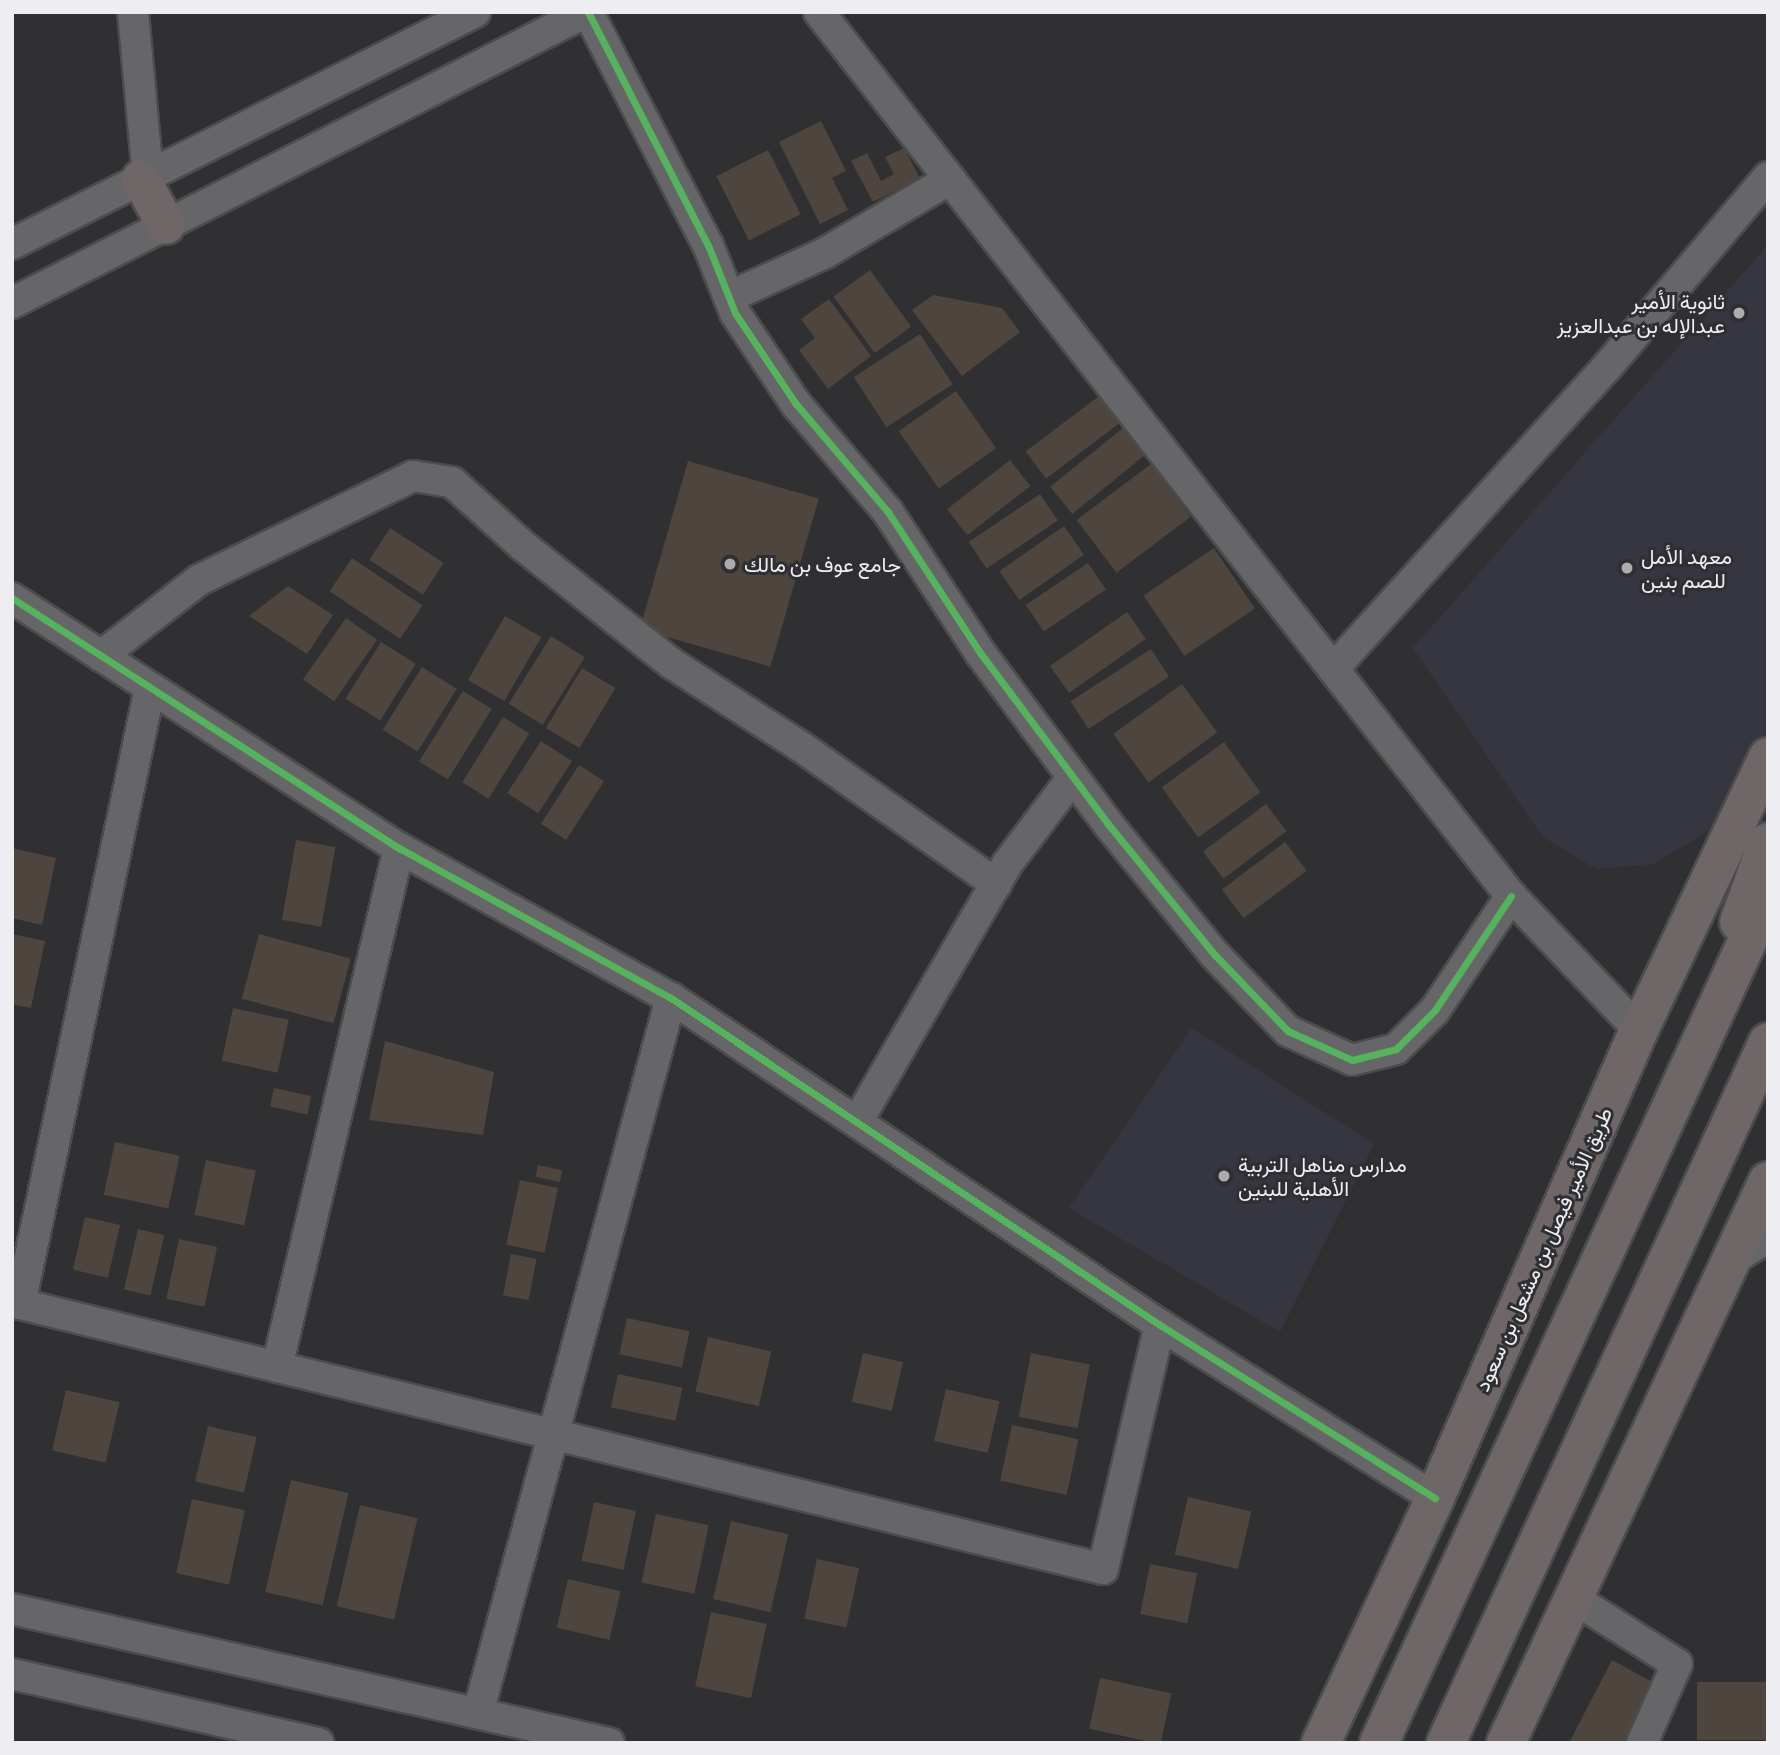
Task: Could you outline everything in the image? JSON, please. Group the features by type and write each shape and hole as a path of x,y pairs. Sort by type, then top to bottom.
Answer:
{"main road":[{"path":"145,178 166,225"},
{"name":"طريق الأمير فيصل بن مشعل بن سعود","path":"1321,1743 1434,1498 1639,1030 1768,757"},
{"path":"1692,1059 1768,842"},
{"path":"1379,1743 1768,896"},
{"path":"1446,1743 1763,1056"},
{"path":"1506,1743 1768,1181"},
{"path":"1350,1743 1491,1495"}],"street":[{"path":"132,12 145,178"},
{"path":"12,244 475,12"},
{"path":"12,303 587,12 708,245 729,298 796,404 888,512 981,654 1073,777 1215,955 1288,1031 1352,1060 1396,1049 1435,1010 1511,896"},
{"path":"819,12 1511,896 1639,1030"},
{"path":"1333,669 1607,367 1768,177"},
{"path":"729,298 825,253 950,179"},
{"path":"101,656 199,580 248,555 413,476 452,482 522,545 671,663 800,746 996,884"},
{"path":"12,598 399,848 671,998 1160,1325 1434,1498"},
{"path":"150,688 16,1303 1103,1569 1160,1325"},
{"path":"858,1122 996,884 1073,777"},
{"path":"277,1367 399,848"},
{"path":"478,1713 671,998"},
{"path":"1731,1261 1768,1242"},
{"path":"1573,1598 1677,1664 1642,1743"},
{"path":"12,1609 609,1743"},
{"path":"12,1674 225,1733 318,1743"}],"shaded area":[{"name":"معهد الأمل للصم بنين","path":"1768,245 1768,733 1735,808 1699,837 1653,864 1596,869 1543,837 1413,648"},
{"name":"مدارس مناهل التربية الأهلية للبنين","path":"1192,1028 1374,1144 1280,1332 1069,1208"}],"building":[{"path":"821,121 846,171 832,178 848,210 820,224 779,142"},
{"path":"904,148 920,178 873,202 851,161 867,153 881,181 894,174 885,157"},
{"path":"768,150 801,214 749,240 716,176"},
{"path":"870,270 911,327 875,353 834,296"},
{"path":"933,295 1002,308 1020,332 962,376 912,310"},
{"path":"829,299 871,356 828,389 799,350 815,338 801,319"},
{"path":"920,334 953,384 886,427 854,377"},
{"path":"956,391 996,448 939,488 899,431"},
{"path":"1103,393 1123,420 1046,479 1026,451"},
{"path":"1124,427 1146,454 1072,514 1050,487"},
{"path":"1010,460 1030,486 967,535 947,509"},
{"name":"جامع عوف بن مالك","path":"688,461 819,498 770,667 640,629"},
{"path":"1151,464 1191,517 1116,573 1077,520"},
{"path":"1040,494 1058,521 987,569 969,542"},
{"path":"1064,526 1084,555 1019,600 999,571"},
{"path":"390,528 444,563 423,595 369,560"},
{"path":"1214,548 1255,609 1184,656 1144,596"},
{"path":"352,558 422,606 400,639 330,591"},
{"path":"1088,563 1106,590 1044,631 1026,605"},
{"path":"288,586 333,615 307,654 249,616"},
{"path":"1127,612 1146,639 1069,693 1050,666"},
{"path":"505,616 541,637 504,701 468,680"},
{"path":"346,618 377,640 334,701 303,679"},
{"path":"551,636 585,657 543,725 509,704"},
{"path":"381,642 416,664 380,721 345,699"},
{"path":"1151,649 1169,677 1088,729 1070,701"},
{"path":"422,667 457,689 418,751 383,730"},
{"path":"582,668 615,688 579,748 546,728"},
{"path":"1182,684 1217,733 1149,783 1113,734"},
{"path":"463,691 492,709 448,779 419,761"},
{"path":"503,717 529,733 488,799 462,782"},
{"path":"541,741 572,761 538,813 507,793"},
{"path":"1224,742 1260,792 1198,837 1162,787"},
{"path":"579,765 604,781 566,840 541,824"},
{"path":"1266,804 1286,831 1223,879 1203,852"},
{"path":"296,840 335,847 321,927 282,920"},
{"path":"1285,842 1307,871 1244,918 1222,890"},
{"path":"12,848 56,858 42,925 12,918"},
{"path":"12,934 45,941 31,1008 12,1004"},
{"path":"259,934 351,959 333,1023 242,999"},
{"path":"233,1008 289,1020 278,1073 222,1061"},
{"path":"385,1041 494,1072 483,1135 369,1120"},
{"path":"274,1088 311,1096 307,1114 270,1107"},
{"path":"115,1142 180,1156 168,1209 104,1195"},
{"path":"206,1160 256,1171 244,1225 194,1215"},
{"path":"538,1165 562,1170 560,1182 536,1177"},
{"path":"520,1180 558,1188 544,1253 506,1245"},
{"path":"85,1217 120,1225 108,1278 73,1270"},
{"path":"138,1229 164,1235 150,1295 124,1289"},
{"path":"179,1239 217,1247 204,1307 166,1299"},
{"path":"511,1254 537,1259 529,1300 503,1295"},
{"path":"627,1318 690,1331 682,1367 619,1354"},
{"path":"708,1337 771,1352 759,1406 695,1392"},
{"path":"863,1353 903,1362 892,1411 852,1402"},
{"path":"1031,1353 1090,1364 1077,1428 1019,1417"},
{"path":"618,1374 683,1388 675,1421 611,1407"},
{"path":"946,1389 1000,1401 988,1453 934,1441"},
{"path":"66,1390 120,1402 106,1463 52,1450"},
{"path":"1012,1425 1079,1439 1067,1495 1000,1481"},
{"path":"208,1426 257,1437 244,1493 195,1482"},
{"path":"291,1480 348,1493 323,1605 265,1592"},
{"path":"1188,1497 1251,1512 1238,1569 1175,1554"},
{"path":"192,1499 245,1510 229,1585 176,1573"},
{"path":"594,1502 636,1511 624,1570 582,1561"},
{"path":"360,1505 417,1518 394,1620 337,1606"},
{"path":"656,1514 709,1525 694,1594 641,1582"},
{"path":"731,1521 788,1534 770,1612 713,1599"},
{"path":"817,1559 859,1568 846,1628 804,1619"},
{"path":"1150,1564 1197,1573 1187,1623 1140,1614"},
{"path":"568,1579 621,1591 609,1640 557,1628"},
{"path":"711,1612 767,1624 751,1698 695,1686"},
{"path":"1612,1660 1667,1690 1640,1743 1569,1743"},
{"path":"1100,1678 1171,1693 1161,1743 1089,1729"},
{"path":"1697,1682 1768,1682 1768,1740 1697,1740"}],"cycle path":[{"path":"588,12 708,245 735,313 796,404 888,512 981,654 1108,824 1215,955 1288,1031 1352,1060 1396,1049 1435,1010 1511,896"},
{"path":"12,598 399,848 671,998 1160,1325 1435,1498"}],"place":[{"name":"ثانوية الأمير عبدالإله بن عبدالعزيز","path":"1739,313"},
{"name":"جامع عوف بن مالك","path":"730,564"},
{"name":"معهد الأمل للصم بنين","path":"1627,568"},
{"name":"مدارس مناهل التربية الأهلية للبنين","path":"1224,1176"}]}
